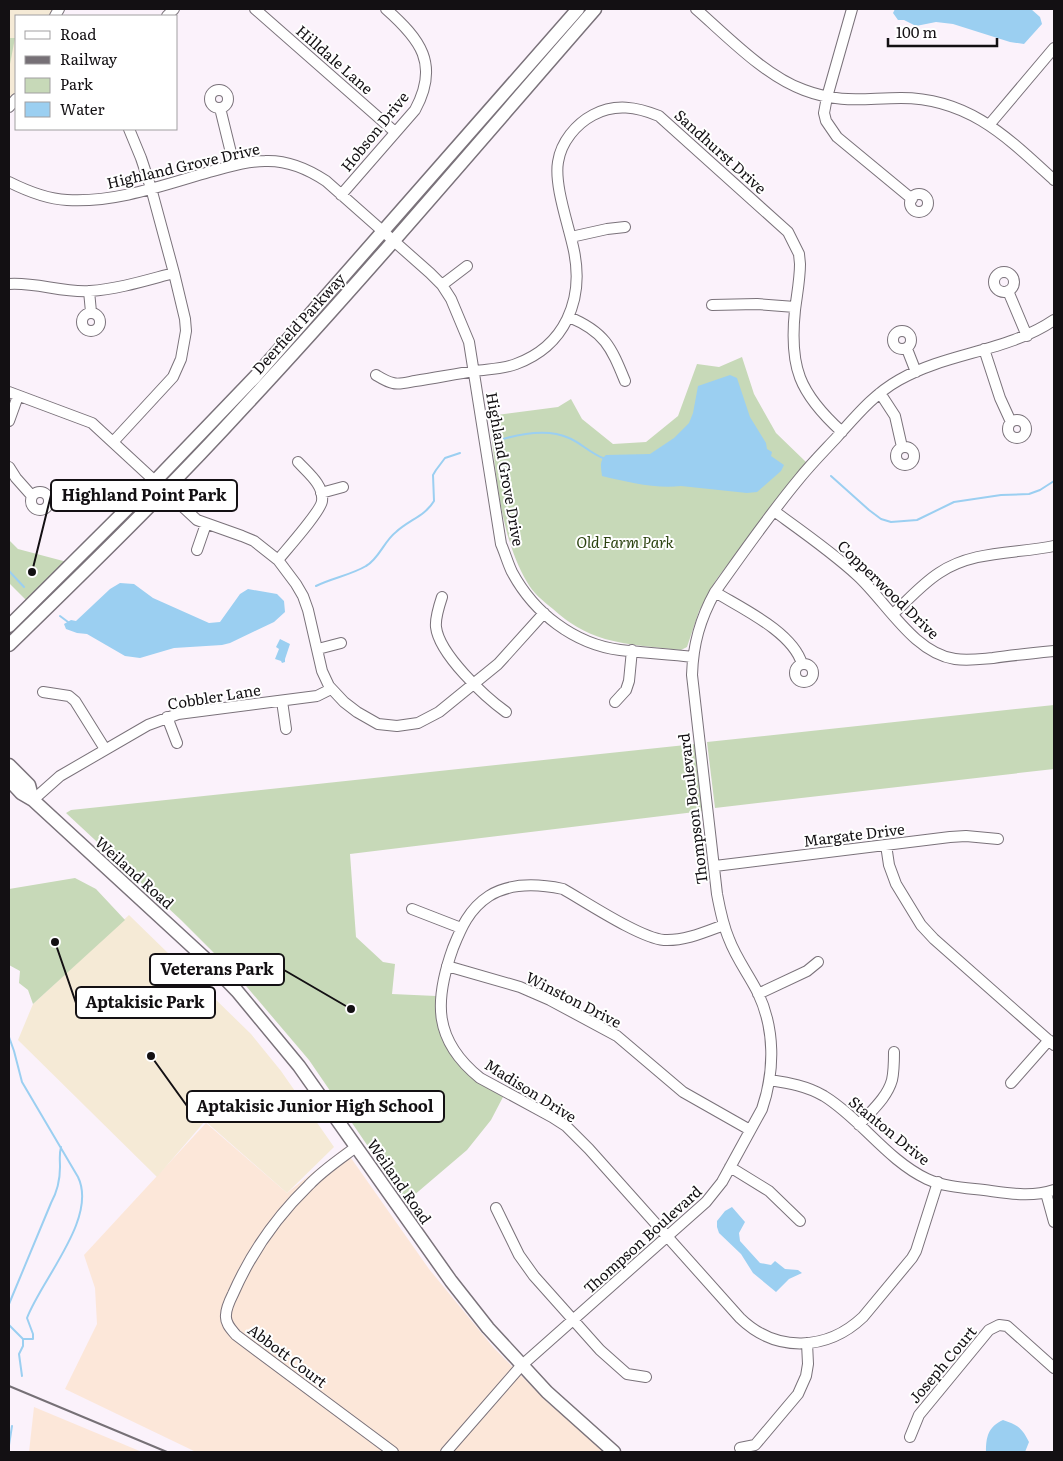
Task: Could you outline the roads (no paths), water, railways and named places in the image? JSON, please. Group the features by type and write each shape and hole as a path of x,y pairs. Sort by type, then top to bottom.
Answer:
{"main road":[{"name":"Deerfield Parkway","path":"9,626 243,409 319,326 389,235 578,9"},
{"name":"Deerfield Parkway","path":"389,235 595,9"},
{"name":"Deerfield Parkway","path":"9,645 160,485"},
{"name":"Weiland Road","path":"9,765 29,785 33,800"},
{"name":"Weiland Road","path":"9,780 21,793 33,800 209,962 237,991 299,1066 451,1281 488,1328 547,1392 614,1452"}],"street":[{"name":"Hilldale Lane","path":"255,9 395,132"},
{"name":"Hobson Drive","path":"341,195 414,110 420,101 426,81 425,61 418,43 411,33 386,9"},
{"path":"696,9 770,72 797,88 827,97 847,100 916,98 963,110 1003,134 1054,180"},
{"path":"852,9 827,97 824,112 826,121 837,137 912,199"},
{"path":"989,125 1054,48"},
{"name":"Sandhurst Drive","path":"376,376 394,384 501,368 531,357 554,339 569,317 575,300 578,281 578,271 558,179 558,160 565,143 578,126 596,113 624,106 659,116 788,232 799,254 800,264 793,349 800,379 821,413 842,432"},
{"path":"220,108 234,165"},
{"path":"114,442 168,385 182,359 186,325 152,188 128,130"},
{"name":"Highland Grove Drive","path":"9,182 46,197 66,200 91,199 116,196 234,165 267,160 302,167 326,181 430,273 451,299 469,342 475,371 501,544 512,571 524,592 544,613 561,627 586,640 613,648 693,657"},
{"path":"570,237 608,228 625,227"},
{"path":"442,286 467,266"},
{"path":"9,284 89,291 126,286 174,273"},
{"path":"89,291 91,312"},
{"path":"1008,291 1027,336"},
{"path":"712,305 757,304 795,307"},
{"path":"569,317 585,323 604,339 611,349 626,381"},
{"name":"Thompson Boulevard","path":"522,1366 668,1238 714,1194 762,1109 770,1080 770,1036 765,1012 758,994 729,940 717,894 692,675 697,630 702,617 715,592 774,510 800,478 880,393 898,380 916,372 940,362 1027,336 1054,320"},
{"path":"907,349 916,372"},
{"path":"984,350 1000,398 1012,422"},
{"path":"880,393 895,416 902,447"},
{"path":"9,421 14,394 92,423 189,514 206,524 254,541 278,560 303,596 322,671 331,689 344,702 369,720 378,724 408,725 430,718 498,664 544,613"},
{"path":"278,560 322,502 321,493 316,481 298,462"},
{"path":"9,466 16,478 32,496"},
{"path":"321,493 343,487"},
{"name":"Copperwood Drive","path":"774,510 841,560 861,578 912,635 927,648 938,654 956,660 972,660 1054,650"},
{"path":"197,550 206,524"},
{"path":"893,614 938,573 950,566 980,556 1054,546"},
{"path":"715,592 774,629 797,652 802,664"},
{"path":"442,596 435,624 437,633 451,657 487,698 506,712"},
{"path":"318,650 341,644"},
{"path":"615,702 626,690 629,681 632,650"},
{"name":"Cobbler Lane","path":"33,800 60,776 148,725 178,714 318,696 331,689"},
{"path":"43,692 69,696 75,701 105,750"},
{"path":"282,701 286,728"},
{"path":"167,718 177,743"},
{"name":"Margate Drive","path":"715,866 958,837 998,839"},
{"path":"886,845 892,876 922,925 934,939 1052,1042 1011,1083"},
{"name":"Madison Drive","path":"724,925 692,937 662,940 639,932 563,889 528,885 506,889 489,896 473,910 461,928 443,980 440,1010 447,1038 457,1055 468,1068 486,1081 566,1126 590,1148 748,1326 761,1334 784,1342 807,1343 826,1340 854,1325 912,1258 916,1251 938,1182"},
{"path":"412,909 461,928"},
{"path":"758,994 807,971 818,962"},
{"name":"Winston Drive","path":"447,966 520,987 550,1000 617,1036 683,1092 750,1130"},
{"path":"859,1125 889,1088 892,1079 894,1052"},
{"name":"Stanton Drive","path":"770,1080 789,1083 814,1091 825,1097 903,1163 928,1179 952,1186 1023,1195 1050,1191"},
{"name":"Abbott Court","path":"356,1146 310,1184 275,1222 238,1284 227,1308 226,1321 229,1328 236,1335 394,1452"},
{"path":"730,1167 769,1191 800,1221"},
{"path":"1050,1191 1054,1222"},
{"path":"496,1208 519,1255 534,1276 600,1350 627,1374 646,1377"},
{"name":"Joseph Court","path":"910,1437 918,1415 990,1330 999,1325 1008,1326 1054,1368"},
{"path":"740,1448 755,1445 798,1394 806,1376 808,1364 807,1343"},
{"path":"446,1452 522,1366"}],"water":[{"path":"895,9 1031,9 1040,17 1042,24 1024,44 1010,42 953,24 936,22 916,26 904,20 898,20 893,13"},
{"path":"730,375 737,378 750,417 766,443 767,449 772,452 771,456 784,465 781,471 757,492 747,493 681,486 652,486 602,476 601,462 606,455 650,454 674,438 689,423 693,413 698,386"},
{"path":"120,583 134,584 153,598 209,623 220,622 240,594 248,589 277,594 284,601 285,612 274,622 230,643 174,648 140,658 125,656 87,634 66,629 64,624 71,620 76,621 110,589"},
{"path":"280,639 290,644 285,662 282,663 275,659 279,649 276,647"},
{"path":"732,1207 745,1222 739,1233 740,1241 760,1263 771,1265 775,1261 785,1269 798,1270 802,1273 789,1279 776,1292 753,1273 741,1254 719,1233 717,1227 717,1221 725,1211"},
{"path":"1003,1420 1016,1425 1024,1433 1029,1442 1025,1452 986,1452 991,1429"}],"waterway":[{"path":"503,439 528,434 545,433 561,435 603,458"},
{"path":"316,586 354,572 371,563 392,536 430,506 434,501 433,475 445,458 460,453"},
{"path":"831,476 869,510 881,519 891,522 917,520 954,502 1001,495 1029,494 1040,490 1054,481"},
{"path":"9,571 24,587"},
{"path":"60,616 68,622"},
{"path":"9,1037 22,1082 78,1177 82,1193 80,1211 74,1230 27,1318 33,1339 23,1339 23,1346 19,1354 22,1376"},
{"path":"9,1304 56,1190 61,1147"},
{"path":"9,1325 23,1339"},
{"path":"9,1445 12,1426"}],"railway":[{"path":"9,1386 167,1452"}],"place":[{"name":"Highland Point Park","path":"32,572"},
{"name":"Aptakisic Park","path":"55,942"},
{"name":"Veterans Park","path":"351,1009"},
{"name":"Aptakisic Junior High School","path":"151,1056"}],"park label":[{"name":"Old Farm Park","path":"625,541"}]}
